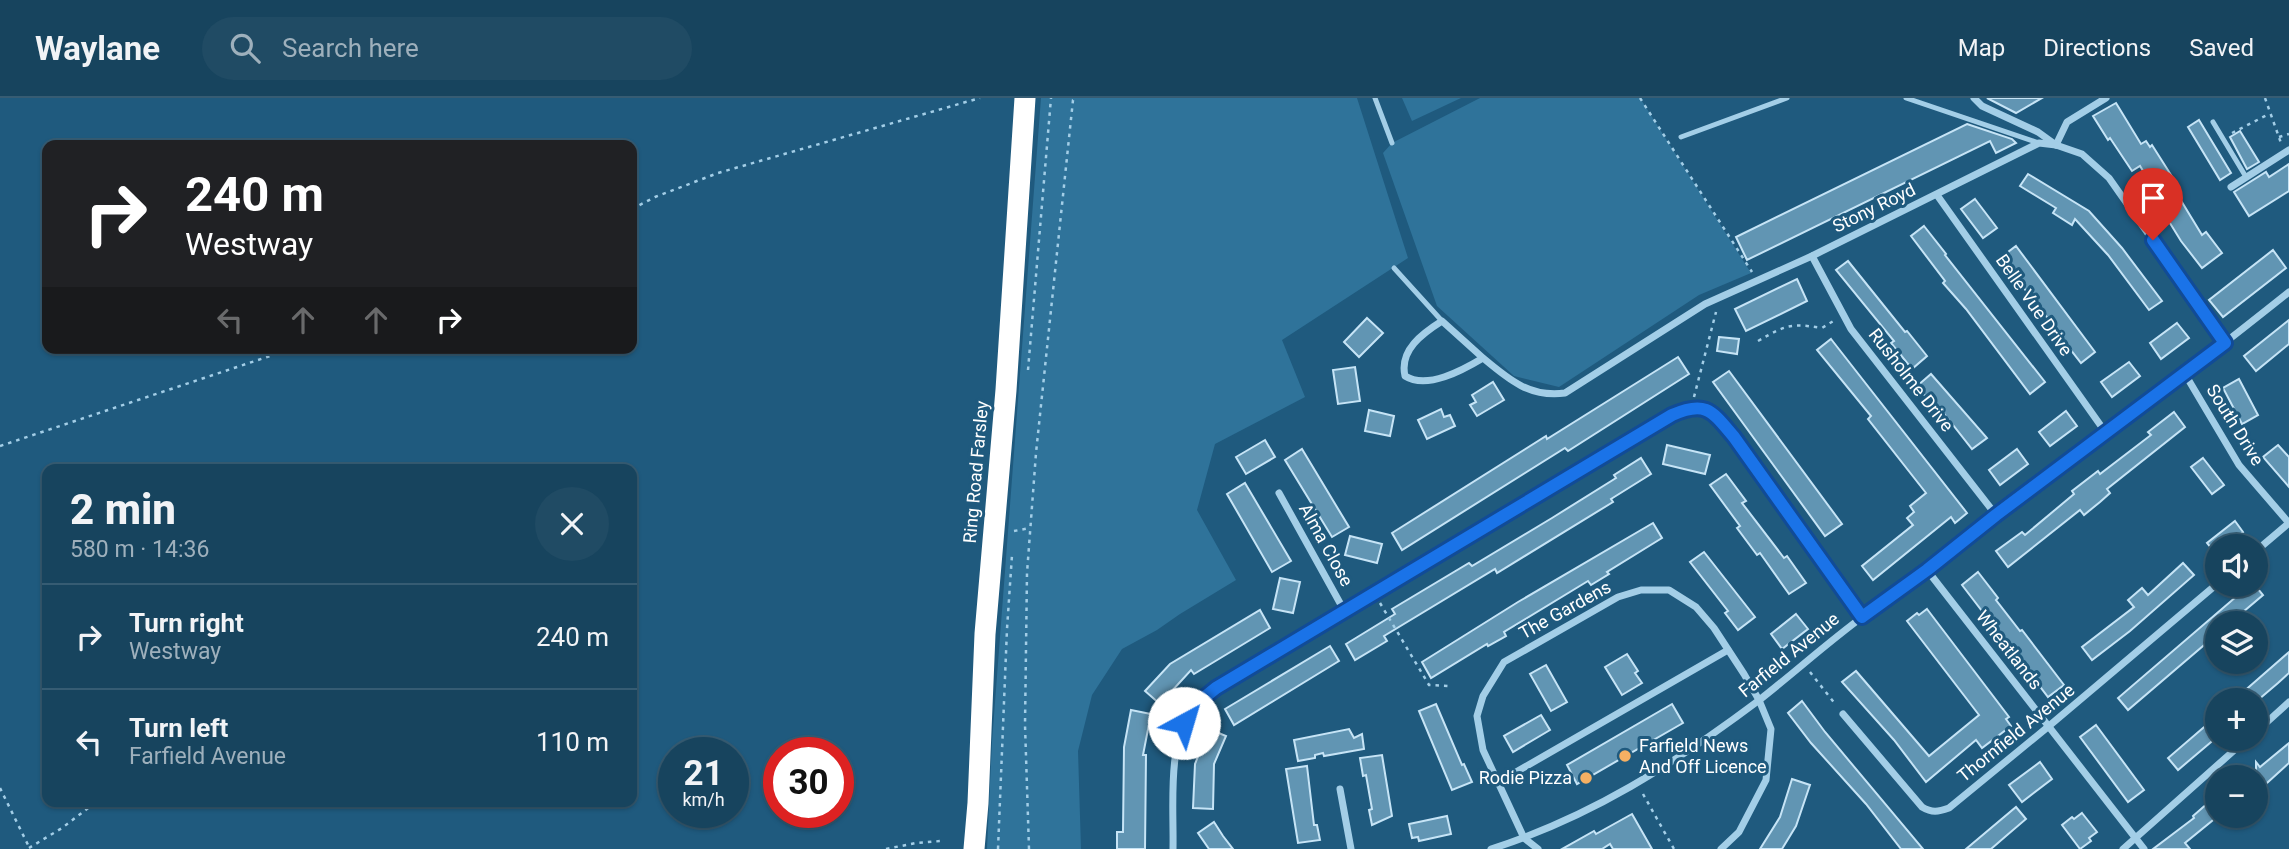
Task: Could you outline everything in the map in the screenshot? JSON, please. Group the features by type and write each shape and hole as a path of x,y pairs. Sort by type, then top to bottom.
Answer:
{"highway":[{"name":"Ring Road Farsley","path":"974,849 985,635 1006,390 1026,98"}],"street":[{"path":"1974,98 1982,106 2038,132 2056,145"},
{"path":"2056,145 2067,122 2106,98"},
{"name":"Stony Royd","path":"1442,321 1505,377 1530,390 1549,395 1565,393 1705,304 1812,256 2039,143"},
{"path":"2039,143 2056,145 2082,154 2109,178 2225,343"},
{"path":"2231,187 2287,152"},
{"name":"Belle Vue Drive","path":"1937,195 2106,433"},
{"name":"Rusholme Drive","path":"1812,256 1852,329 1996,515"},
{"name":"Farfield Avenue","path":"1491,849 1524,838 1592,808 1637,784 1698,744 1759,700 1862,617 2185,374 2289,292"},
{"path":"1442,321 1413,344 1403,362 1405,376 1420,381 1437,378 1454,373 1483,358"},
{"name":"South Drive","path":"2185,374 2239,465 2289,523"},
{"path":"1172,849 1175,755 1184,723 1195,705 1216,688 1672,415 1691,407 1713,412 1734,437 1862,617"},
{"name":"Alma Close","path":"1279,493 1345,612"},
{"path":"2268,541 2289,523"},
{"name":"Wheatlands","path":"1927,570 2144,849"},
{"name":"The Gardens","path":"1538,849 1524,838 1483,750 1477,716 1483,696 1504,662 1618,597 1641,590 1669,590 1696,607 1714,628 1759,700 1771,729 1766,780 1739,832 1721,849"},
{"name":"Thornfield Avenue","path":"1843,714 1922,807 1929,812 1940,811 1949,808 2205,594"},
{"path":"1497,783 1728,650"},
{"path":"2268,721 2289,702"},
{"path":"2123,849 2233,751"},
{"path":"1340,789 1350,849"}],"lane":[{"path":"1375,98 1392,143"},
{"path":"1681,137 1787,98"},
{"path":"1906,98 2039,143"},
{"path":"2213,122 2246,177"},
{"path":"1394,268 1442,321"}],"path":[{"path":"637,206 719,173 980,98"},
{"path":"1028,369 1051,98"},
{"path":"1029,849 1025,725 1027,573 1036,453 1071,113 1073,100 1076,98"},
{"path":"1640,98 1758,281"},
{"path":"2265,98 2287,152"},
{"path":"2223,139 2270,113"},
{"path":"2279,137 2289,134"},
{"path":"1691,407 1720,297"},
{"path":"1758,341 1790,325 1803,324 1822,328 1844,314"},
{"path":"0,446 276,354"},
{"path":"1014,530 1030,528"},
{"path":"998,849 1012,555"},
{"path":"1375,594 1429,685 1449,686"},
{"path":"1803,664 1843,714"},
{"path":"1637,784 1674,849"},
{"path":"0,789 30,848 89,807"},
{"path":"886,849 916,842 941,841"}],"shaded area":[{"path":"1041,98 1357,98 1408,258 1282,340 1305,397 1215,444 1197,510 1236,580 1122,649 1092,695 1078,751 1081,849 987,849 992,742"},
{"path":"1402,98 1461,98 1412,121"},
{"path":"1480,98 1640,98 1751,273 1699,295 1559,387 1514,376 1437,306 1383,153 1392,143"}],"building":[{"path":"1987,98 2042,98 2016,113"},
{"path":"2116,103 2141,144 2146,141 2150,147 2152,145 2178,186 2174,189 2202,235 2206,232 2222,253 2202,268 2160,207 2164,205 2140,166 2132,171 2093,116"},
{"path":"2199,120 2231,173 2220,180 2188,127"},
{"path":"1967,124 2012,139 2016,143 1996,153 1990,141 1747,260 1736,237"},
{"path":"2240,131 2259,162 2247,169 2230,137"},
{"path":"2289,164 2289,191 2249,216 2234,192 2266,172 2269,177"},
{"path":"2028,174 2089,211 2122,248 2162,301 2149,310 2108,255 2075,219 2072,225 2053,213 2056,208 2020,186"},
{"path":"1975,199 1997,228 1983,238 1961,209"},
{"path":"1924,226 2045,382 2030,394 1943,283 1945,281 1911,236"},
{"path":"2016,246 2095,352 2081,363 2000,258"},
{"path":"2273,250 2286,268 2223,317 2209,300"},
{"path":"1848,261 1927,356 1912,369 1891,343 1894,341 1836,270"},
{"path":"1797,279 1807,301 1746,331 1735,309"},
{"path":"1367,318 1383,333 1359,357 1344,342"},
{"path":"2289,320 2289,344 2256,371 2244,356"},
{"path":"2177,323 2189,338 2161,359 2150,343"},
{"path":"1719,337 1739,339 1737,354 1717,351"},
{"path":"1831,339 1967,513 1955,523 1951,517 1873,580 1862,566 1913,525 1907,518 1914,512 1910,506 1926,493 1868,419 1871,416 1817,350"},
{"path":"1678,357 1689,374 1568,451 1565,448 1402,550 1392,533"},
{"path":"2129,362 2140,376 2112,397 2101,382"},
{"path":"1355,367 1360,401 1338,404 1333,370"},
{"path":"1729,371 1842,524 1825,536 1713,382"},
{"path":"1931,374 1987,438 1972,449 1942,411 1939,413 1917,386"},
{"path":"2239,379 2258,415 2242,424 2223,388"},
{"path":"1493,382 1504,400 1477,416 1470,405 1476,402 1472,395"},
{"path":"1441,409 1444,417 1450,415 1455,426 1427,439 1418,420"},
{"path":"1369,410 1394,416 1390,436 1365,431"},
{"path":"2066,411 2077,426 2050,446 2039,432"},
{"path":"2174,412 2185,427 2107,489 2110,493 2084,515 2080,510 2008,567 1996,551 2022,532 2025,535 2074,494 2072,491 2098,471 2100,474 2151,435 2148,432"},
{"path":"1265,440 1275,457 1246,474 1236,457"},
{"path":"1667,445 1710,455 1705,474 1663,464"},
{"path":"2278,445 2289,457 2289,487 2263,457"},
{"path":"1302,449 1349,527 1332,537 1285,460"},
{"path":"2017,449 2028,464 2000,485 1989,470"},
{"path":"1641,458 1651,474 1611,499 1613,502 1497,573 1495,569 1384,636 1387,641 1355,660 1346,644 1395,614 1392,609 1469,563 1472,566 1552,518 1616,478 1614,475"},
{"path":"2203,458 2224,485 2212,494 2191,467"},
{"path":"1726,474 1746,501 1742,503 1806,583 1789,594 1760,553 1757,555 1737,528 1740,526 1710,485"},
{"path":"1245,483 1291,561 1272,572 1227,494"},
{"path":"2235,521 2243,532 2241,534 2218,534"},
{"path":"1653,523 1662,538 1591,585 1588,581 1504,632 1506,636 1488,646 1487,644 1431,678 1422,662"},
{"path":"1350,536 1382,544 1377,563 1345,555"},
{"path":"1704,552 1755,617 1738,630 1725,613 1728,611 1690,562"},
{"path":"2183,563 2194,575 2092,660 2082,647 2134,607 2128,600 2142,588 2148,595"},
{"path":"1978,572 1998,598 1996,600 2064,685 2048,697 1962,585"},
{"path":"1280,578 1300,582 1293,613 1273,609"},
{"path":"2236,597 2261,597 2244,611 2220,611"},
{"path":"1927,609 2009,717 2006,719 2011,726 1982,748 1976,740 1926,782 1894,740 1842,682 1856,671 1929,756 1979,715 1907,621"},
{"path":"1260,610 1270,628 1194,674 1191,670 1160,704 1145,691 1170,664"},
{"path":"1796,614 1808,629 1782,649 1771,634"},
{"path":"2205,623 2205,644 2128,710 2118,698"},
{"path":"1330,646 1339,661 1234,725 1225,709"},
{"path":"2289,652 2289,673 2278,683 2268,692 2268,688 2248,688 2264,674 2268,674 2268,670"},
{"path":"1627,654 1642,683 1622,695 1605,667"},
{"path":"1546,665 1567,702 1551,711 1530,674"},
{"path":"1802,701 1923,849 1901,849 1866,804 1811,743 1788,713"},
{"path":"1436,704 1472,782 1452,790 1419,711"},
{"path":"1672,704 1683,723 1577,784 1567,765"},
{"path":"1131,710 1151,714 1143,755 1146,755 1145,849 1117,849 1117,832 1123,832 1124,747"},
{"path":"1541,715 1550,730 1513,752 1504,736"},
{"path":"2096,725 2144,790 2128,802 2080,737"},
{"path":"2205,726 2205,747 2178,770 2168,758"},
{"path":"1209,729 1226,736 1214,764 1213,809 1193,808 1195,764"},
{"path":"1349,729 1354,738 1362,734 1364,749 1324,756 1323,753 1315,755 1315,758 1298,761 1294,740"},
{"path":"2289,743 2289,763 2268,782 2268,765 2262,765"},
{"path":"1382,755 1392,816 1372,825 1366,775 1363,776 1360,758"},
{"path":"2040,762 2052,779 2022,802 2009,785"},
{"path":"1307,766 1314,825 1317,825 1320,840 1298,843 1286,769"},
{"path":"1792,779 1810,785 1796,826 1782,849 1760,849 1780,817"},
{"path":"2205,806 2205,827 2185,843 2190,849 2153,849 2194,818"},
{"path":"2016,807 2026,819 1991,849 1966,849"},
{"path":"2082,813 2097,832 2089,838 2091,841 2080,849 2062,825"},
{"path":"1632,814 1652,849 1613,849 1610,844 1602,849 1562,849 1594,831 1596,834"},
{"path":"1447,816 1451,834 1419,841 1418,837 1412,838 1409,824"},
{"path":"1214,822 1233,849 1209,849 1198,833"}],"place":[{"name":"Farfield News And Off Licence","path":"1625,756"},
{"name":"Rodie Pizza","path":"1586,778"}],"route":[{"path":"1184,723 1195,705 1216,688 1672,415 1691,407 1713,412 1734,437 1862,617 2225,343 2153,240"}]}
